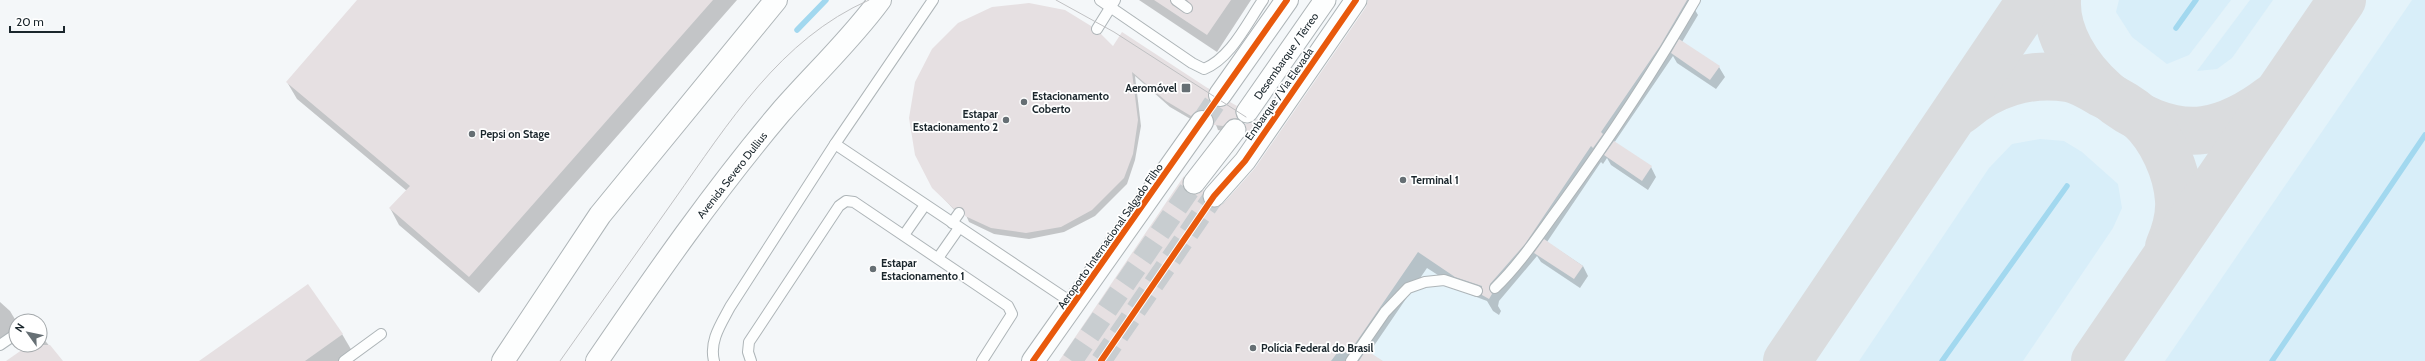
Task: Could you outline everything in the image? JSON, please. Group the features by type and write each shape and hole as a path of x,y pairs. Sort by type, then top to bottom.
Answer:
{"main road":[{"path":"503,361 600,215 776,0"},
{"name":"Avenida Severo Dullius","path":"597,361 672,251 775,119 866,19 880,0"},
{"path":"1220,95 1287,0"},
{"name":"Aeroporto Internacional Salgado Filho","path":"1033,361 1202,122"}],"street":[{"name":"Desembarque / Térreo","path":"1247,112 1325,0"},
{"name":"Embarque / Via Elevada","path":"1214,196 1245,161 1356,0"},
{"path":"1194,183 1235,130"}],"lane":[{"path":"714,361 712,354 716,332 730,307 834,144 933,0"},
{"path":"1100,0 1113,4 1192,63 1204,69 1215,64 1229,49 1262,0"},
{"path":"1176,0 1187,8"},
{"path":"1495,288 1511,272 1576,184 1657,67 1695,0"},
{"path":"1097,29 1113,4"},
{"path":"834,144 1074,304"},
{"path":"751,361 748,352 749,342 839,206 846,201 854,202 1008,306 1012,314 982,361"},
{"path":"904,235 925,205"},
{"path":"938,258 956,225 959,213"},
{"path":"1350,361 1385,312 1408,288 1425,282 1444,280 1477,291"},
{"path":"344,361 381,334"}],"shaded area":[{"path":"1382,0 2425,0 2425,361 1138,361"},
{"path":"2119,0 2231,0 2189,55 2167,64 2132,37 2116,12"},
{"path":"2250,0 2273,0 2232,58 2217,69 2197,71"},
{"path":"2412,0 2425,0 2425,361 2165,361"},
{"path":"2040,139 2064,141 2082,152 2118,184 2122,208 2113,228 2023,361 1859,361 1989,168 2012,144"}],"building":[{"name":"Pepsi on Stage","path":"357,0 713,0 469,277 389,208 410,186 286,82"},
{"path":"1154,0 1170,0 1172,5 1187,14 1192,12 1193,8 1187,0 1231,0 1207,35"},
{"name":"Terminal 1","path":"1368,0 1687,0 1660,46 1601,132 1603,134 1593,148 1591,146 1525,244 1490,284 1489,289 1492,294 1489,299 1482,295 1482,286 1455,277 1418,252 1348,354 1340,349 1331,361 1059,361 1184,176 1183,187 1187,193 1198,194 1204,190 1203,199 1206,205 1217,207 1223,204 1255,168 1366,7"},
{"name":"Estacionamento Coberto","path":"1029,3 1065,10 1091,26 1093,34 1101,34 1113,46 1122,32 1209,89 1209,100 1213,105 1225,106 1230,102 1237,106 1235,111 1237,118 1230,119 1223,126 1214,125 1213,116 1204,110 1196,111 1191,116 1166,101 1132,72 1138,120 1133,154 1124,178 1092,210 1061,227 1026,233 991,228 965,216 963,208 959,207 954,209 932,188 915,155 909,118 915,82 932,49 958,23 992,7"},
{"path":"1679,39 1720,66 1710,80 1671,53"},
{"path":"1257,119 1258,120 1247,137 1245,124 1252,123"},
{"path":"1614,141 1652,166 1642,181 1604,155"},
{"path":"1544,239 1583,266 1574,279 1534,253"},
{"path":"308,284 343,334 305,361 199,361"},
{"path":"48,345 50,345 63,361 6,361 18,353 48,353"},
{"path":"1366,350 1383,361 1359,361"}],"waterway":[{"path":"797,30 826,0"},
{"path":"2176,28 2196,0"},
{"path":"2272,361 2425,135"},
{"path":"1942,361 2067,186"}],"taxiway":[{"path":"1787,361 2031,0"},
{"path":"2057,0 2060,25 2070,49 2085,73 2105,93 2128,110 2153,123 2179,130 2204,130 2214,128 2223,126 2240,118 2272,98"},
{"path":"2095,361 2342,0"},
{"path":"1961,110 1984,93 2010,82 2038,77 2053,77 2076,80 2136,113 2148,125 2161,144 2172,166 2178,189 2179,212 2169,247"}],"tunnel":[{"path":"1202,122 1220,95"},
{"path":"1072,361 1194,183"},
{"path":"1101,361 1214,196"}],"tram line":[{"path":"560,361 715,142 758,86 782,60 809,37 837,17 869,0"},
{"path":"1056,0 1114,32 1246,117"}],"cycle path":[{"path":"1033,361 1287,0"},
{"path":"1101,361 1214,196 1245,161 1356,0"}],"place":[{"name":"Aeromóvel","path":"1186,88"},
{"name":"Estacionamento Coberto","path":"1024,102"},
{"name":"Estapar Estacionamento 2","path":"1006,120"},
{"name":"Pepsi on Stage","path":"472,134"},
{"name":"Terminal 1","path":"1403,180"},
{"name":"Estapar Estacionamento 1","path":"873,269"},
{"name":"Polícia Federal do Brasil","path":"1253,348"}]}
